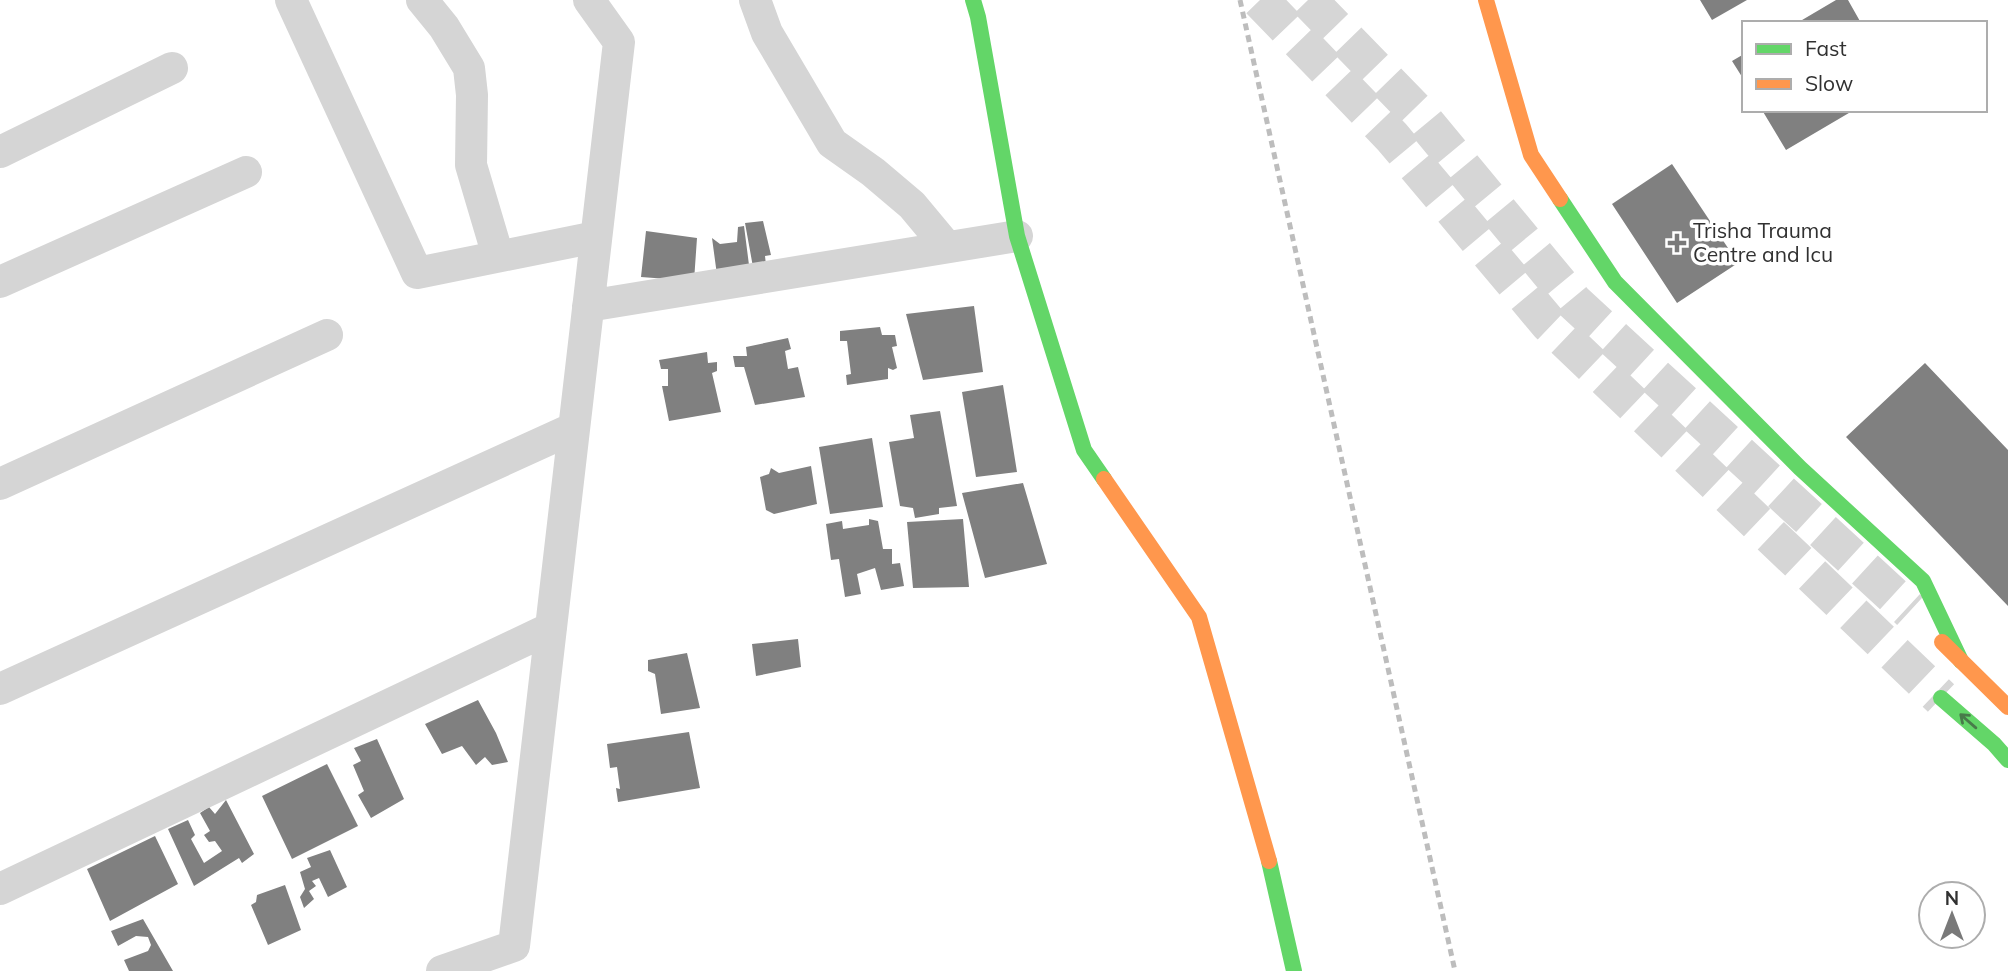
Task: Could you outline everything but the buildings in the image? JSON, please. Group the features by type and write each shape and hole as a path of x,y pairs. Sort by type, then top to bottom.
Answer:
{"street":[{"path":"291,0 417,273 596,237"},
{"path":"422,0 444,27 469,68 472,95 471,165 498,256"},
{"path":"442,971 514,946 619,42 589,0"},
{"path":"754,0 767,33 832,143 873,172 912,205 947,247"},
{"path":"973,0 1017,236 1084,450 1199,617 1265,846 1294,971"},
{"path":"1486,0 1531,155 1615,282 1800,468 1923,581 1961,661"},
{"path":"0,152 172,68"},
{"path":"0,282 246,172"},
{"path":"588,306 1017,236"},
{"path":"0,484 327,335"},
{"path":"0,689 574,428"},
{"path":"0,889 551,628"},
{"path":"1927,628 2008,707"},
{"path":"1941,698 2003,745"}],"tunnel":[{"path":"1260,0 1392,137 1549,324 1941,698"},
{"path":"1308,0 1416,111 1574,302 1910,611"}],"railway":[{"path":"1240,0 1455,971"}],"traffic: fast":[{"path":"973,0 1017,236 1084,450 1104,479"},
{"path":"1560,199 1615,282 1800,468 1923,581 1961,661"},
{"path":"1941,698 1994,744 2008,760"},
{"path":"1269,861 1294,971"}],"traffic: slow":[{"path":"1486,0 1531,155 1560,199"},
{"path":"1104,479 1199,617 1269,861"},
{"path":"1942,642 2008,707"}],"place":[{"name":"Trisha Trauma Centre and Icu","path":"1677,243"}]}
